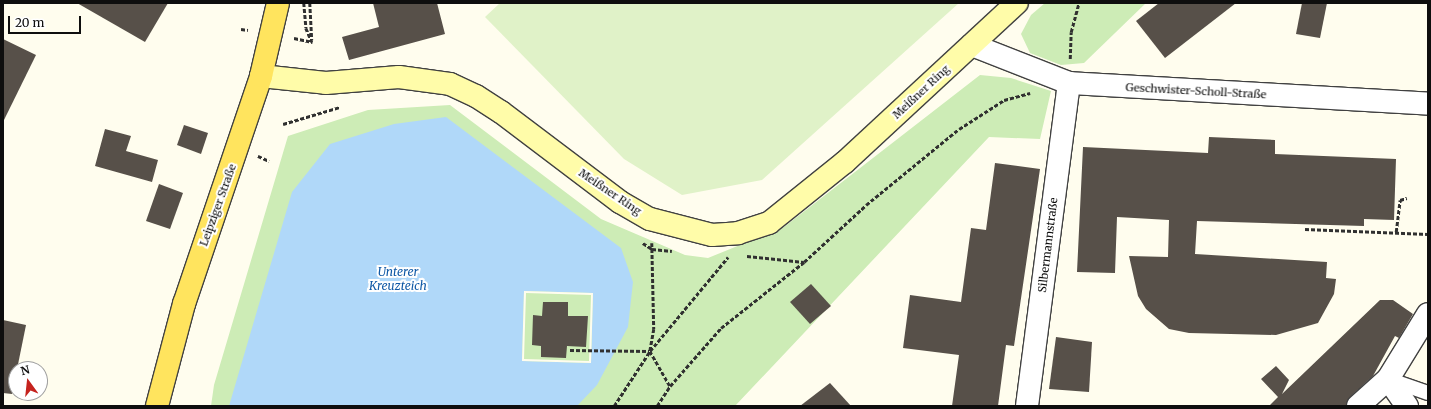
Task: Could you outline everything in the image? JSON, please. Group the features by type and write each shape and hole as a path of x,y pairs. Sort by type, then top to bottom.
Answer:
{"main road":[{"name":"Leipziger Straße","path":"157,406 184,304 261,76 278,3"},
{"name":"Meißner Ring","path":"261,76 326,84 399,77 450,84 476,96 501,112 620,202 650,219 712,235 738,233 769,223 846,162 1018,3"}],"street":[{"name":"Geschwister-Scholl-Straße","path":"972,45 1069,84 1428,104"},
{"name":"Silbermannstraße","path":"1027,406 1069,84"},
{"path":"1358,406 1388,379 1428,314"},
{"path":"1388,379 1407,406"}],"lane":[{"path":"1388,379 1428,393"}],"path":[{"path":"304,3 306,28 313,42 310,3"},
{"path":"1069,84 1070,32 1079,3"},
{"path":"657,406 670,386 722,328 804,262 866,205 959,129 1004,100 1033,92"},
{"path":"283,124 343,106"},
{"path":"1396,232 1400,200 1407,198"},
{"path":"650,219 654,329 650,351 670,386"},
{"path":"1305,229 1428,234"},
{"path":"614,406 650,351 730,255 738,233"},
{"path":"745,256 804,262"},
{"path":"570,350 650,351"}],"green space":[{"path":"500,3 959,3 762,180 682,195 624,159 485,17"},
{"path":"1045,3 1146,3 1084,63 1061,65 1030,53 1021,34 1031,15"},
{"path":"980,75 1011,78 1051,91 1040,139 989,137 735,406 211,406 214,385 288,136 368,110 450,105 601,219 685,255 708,258 784,227"}],"water":[{"name":"Unterer Kreuzteich","path":"446,117 621,248 633,282 628,327 597,385 577,406 229,406 292,192 330,144 394,124","holes":["524,291 593,293 591,363 522,361"]}],"pier":[{"path":"524,291 593,293 591,363 522,361","holes":["526,293 591,295 589,361 524,359"]}],"building":[{"path":"77,3 168,3 145,42"},
{"path":"373,3 437,3 445,34 349,60 342,37 379,27"},
{"path":"1159,3 1236,3 1165,58 1136,21"},
{"path":"1302,3 1327,3 1320,38 1296,34"},
{"path":"3,39 36,55 3,122"},
{"path":"184,125 208,133 201,154 177,145"},
{"path":"105,129 131,136 126,151 158,160 152,182 95,166"},
{"path":"1209,137 1275,140 1275,154 1396,159 1394,220 1364,219 1364,226 1197,221 1195,254 1327,262 1326,278 1336,279 1334,294 1318,323 1276,335 1189,333 1169,329 1146,309 1138,296 1129,256 1168,257 1169,220 1117,217 1115,273 1077,272 1083,147 1208,153"},
{"path":"995,163 1040,169 1014,346 1006,345 998,406 952,406 959,355 903,348 910,295 961,302 971,228 986,230"},
{"path":"159,184 183,193 170,229 146,221"},
{"path":"811,284 831,306 810,324 790,302"},
{"path":"1380,300 1393,300 1413,314 1399,338 1395,336 1373,376 1350,397 1346,406 1269,406 1278,397 1261,379 1276,366 1289,380 1282,394"},
{"path":"543,302 568,302 568,316 588,316 586,347 567,346 566,358 541,357 541,346 532,345 533,315 542,316"},
{"path":"3,320 26,325 19,361 8,361 8,394 3,393"},
{"path":"1056,337 1092,342 1089,392 1049,389"},
{"path":"830,383 851,406 800,406"}]}
